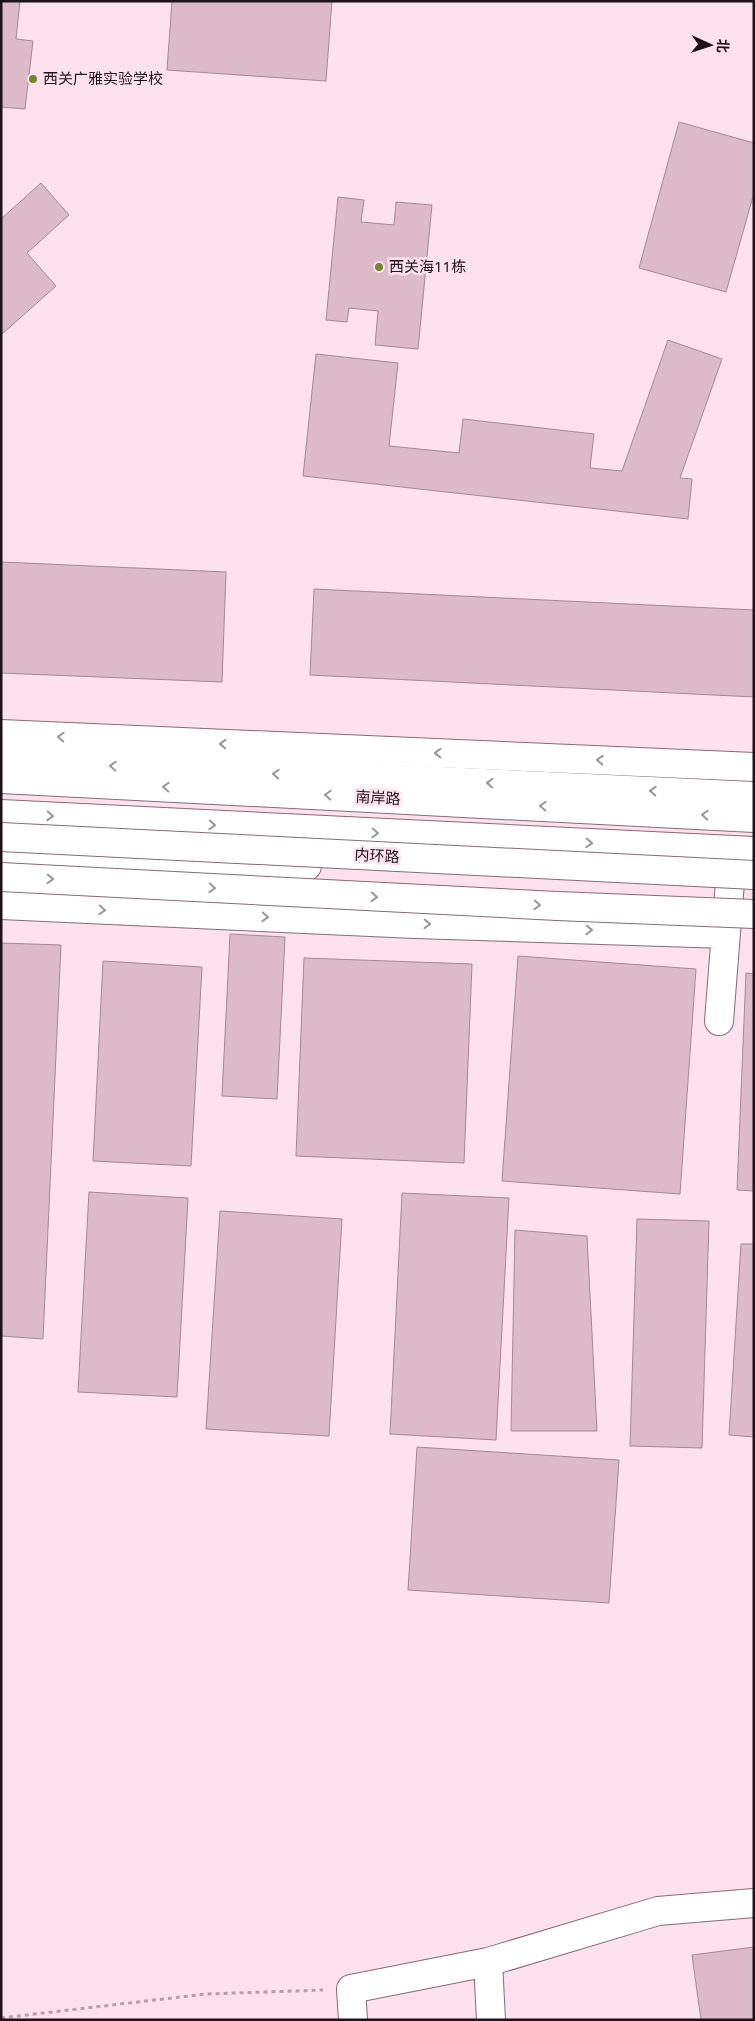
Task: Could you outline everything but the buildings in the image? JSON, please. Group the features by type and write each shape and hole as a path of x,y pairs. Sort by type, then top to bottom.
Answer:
{"main road":[{"path":"1,734 754,768"},
{"path":"1,760 754,796"},
{"name":"南岸路","path":"1,778 754,818"},
{"path":"1,814 754,851"},
{"path":"271,828 353,868"},
{"name":"内环路","path":"1,837 746,880"},
{"path":"1,854 353,868 746,880 726,934 719,1021"},
{"path":"1,877 556,906 754,914"},
{"path":"1,905 415,924 726,934"},
{"path":"354,2020 351,1989 488,1962 658,1911 754,1902"},
{"path":"488,1962 492,2020"}],"path":[{"path":"1,2018 206,1994 351,1989"}],"place":[{"name":"西关广雅实验学校","path":"33,79"},
{"name":"西关海11栋","path":"379,267"}]}
